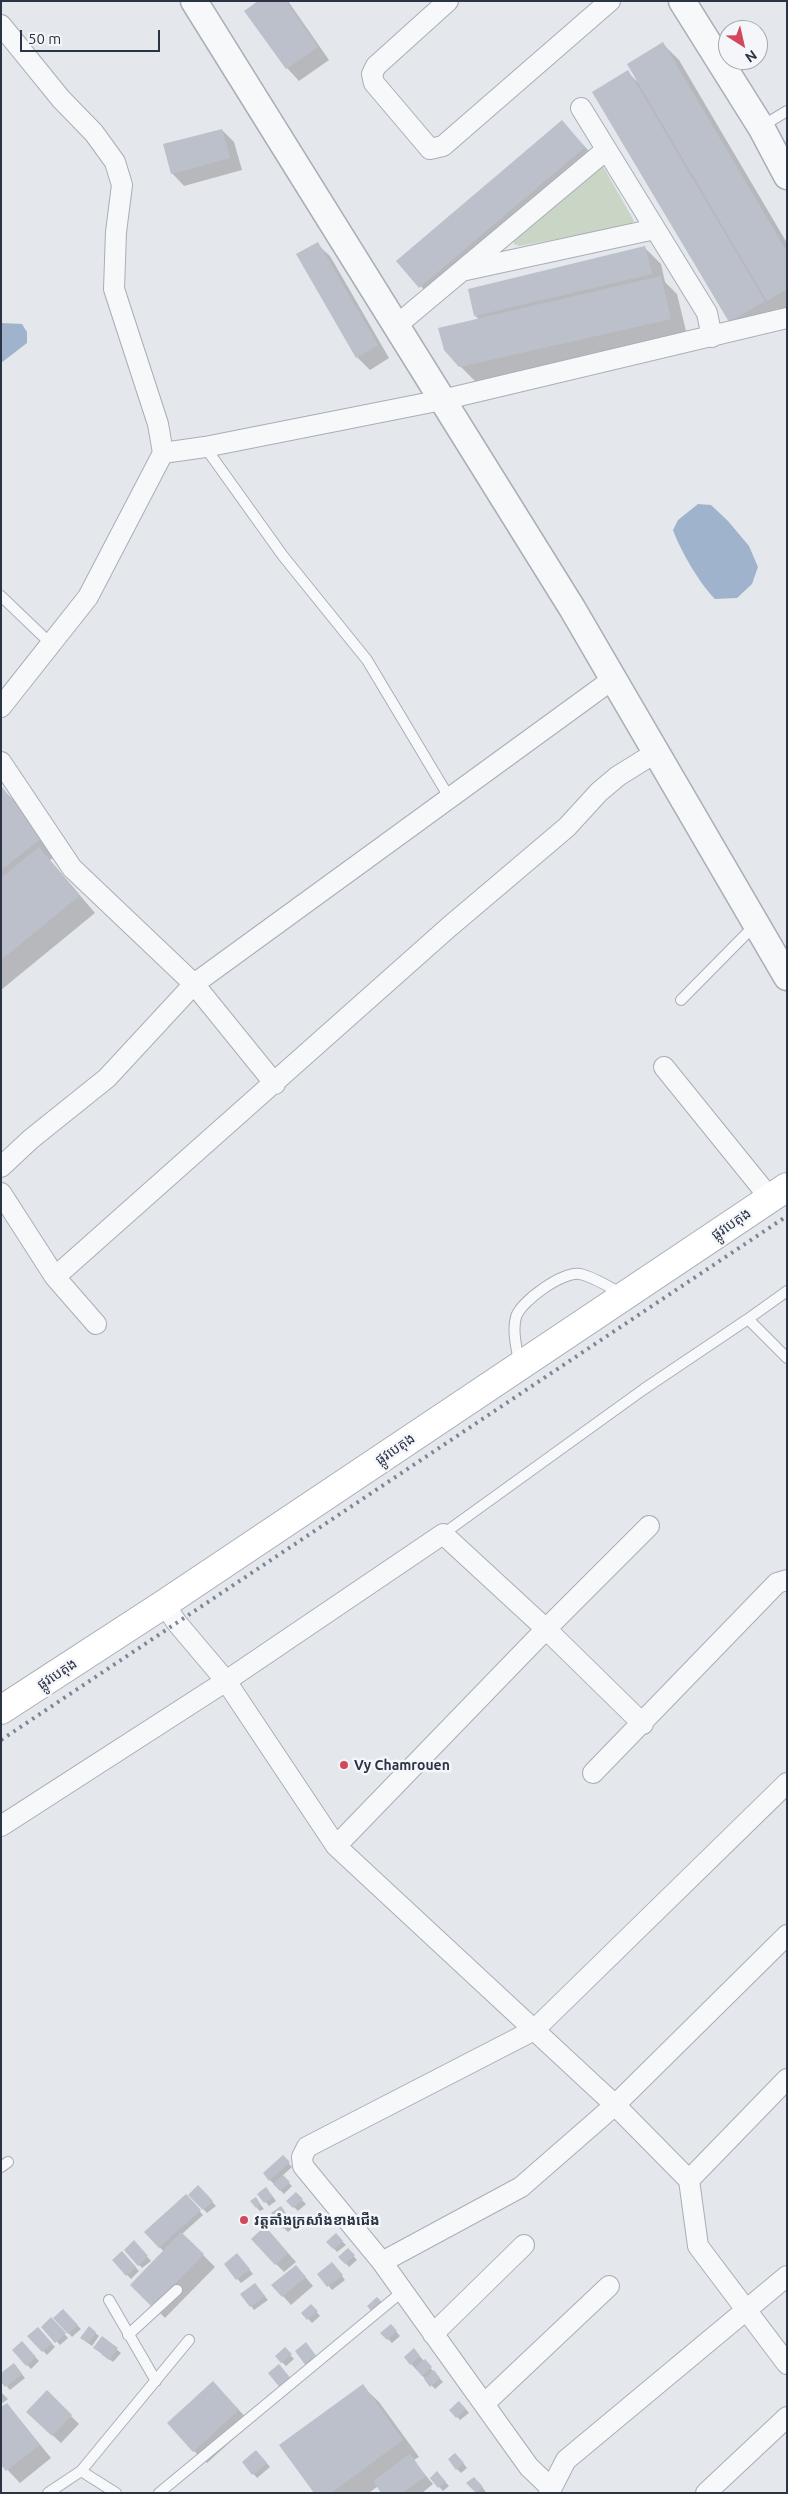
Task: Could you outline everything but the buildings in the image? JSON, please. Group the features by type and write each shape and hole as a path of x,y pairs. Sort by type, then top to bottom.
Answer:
{"main road":[{"name":"ផ្លូវបេតុង","path":"1,1710 164,1604 779,1193"}],"street":[{"path":"194,1 572,608 787,977"},
{"path":"448,1 376,66 372,74 374,83 430,148 444,146 610,1"},
{"path":"691,4 787,176"},
{"path":"1,24 61,99 94,133 115,162 122,185 116,232 114,289 158,424 163,453 88,597 1,707"},
{"path":"581,108 707,313 712,336"},
{"path":"397,325 606,150"},
{"path":"461,271 655,229"},
{"path":"163,453 442,400 787,318"},
{"path":"1,1167 31,1139 107,1078 194,984 613,679"},
{"path":"55,1277 275,1084 449,927 567,827 599,792 618,776 655,752"},
{"path":"1,762 72,868 194,984 275,1084"},
{"path":"664,1067 779,1193"},
{"path":"1,1193 55,1277 96,1324"},
{"path":"336,1846 546,1629 649,1526"},
{"path":"1,1826 226,1680 443,1534 546,1629 643,1724"},
{"path":"593,1773 643,1724 777,1583 787,1580"},
{"path":"164,1604 177,1623 226,1680 336,1846 615,2106 690,2180 698,2246 787,2364"},
{"path":"787,1783 534,2030 306,2147 302,2157 303,2166 382,2262 529,2466 550,2490 566,2460 787,2276"},
{"path":"382,2262 521,2187 615,2106 787,1935"},
{"path":"690,2180 787,2079"},
{"path":"433,2334 524,2245"},
{"path":"484,2404 609,2286"},
{"path":"706,2493 787,2417"}],"lane":[{"path":"760,127 787,111"},
{"path":"205,446 283,556 367,660 449,798"},
{"path":"1,596 50,643"},
{"path":"680,1000 755,925"},
{"path":"519,1366 514,1324 516,1315 530,1298 556,1280 578,1274 590,1277 625,1295"},
{"path":"443,1534 644,1389 787,1292"},
{"path":"748,1319 787,1358"},
{"path":"128,2335 177,2290"},
{"path":"159,2493 403,2291"},
{"path":"109,2300 156,2381"},
{"path":"48,2493 81,2471 190,2340"},
{"path":"81,2471 116,2493"}],"green space":[{"path":"603,166 634,221 629,226 519,246 514,244 513,239"}],"water":[{"path":"1,323 22,324 27,332 27,343 1,363"},
{"path":"698,504 711,505 728,521 749,546 758,567 752,584 737,598 715,599 697,576 676,538 673,530 678,520"}],"railway":[{"path":"1,1740 787,1216"}],"place":[{"name":"Vy Chamrouen","path":"344,1765"},
{"name":"វត្តតាំងក្រសាំងខាងជើង","path":"244,2220"}]}
